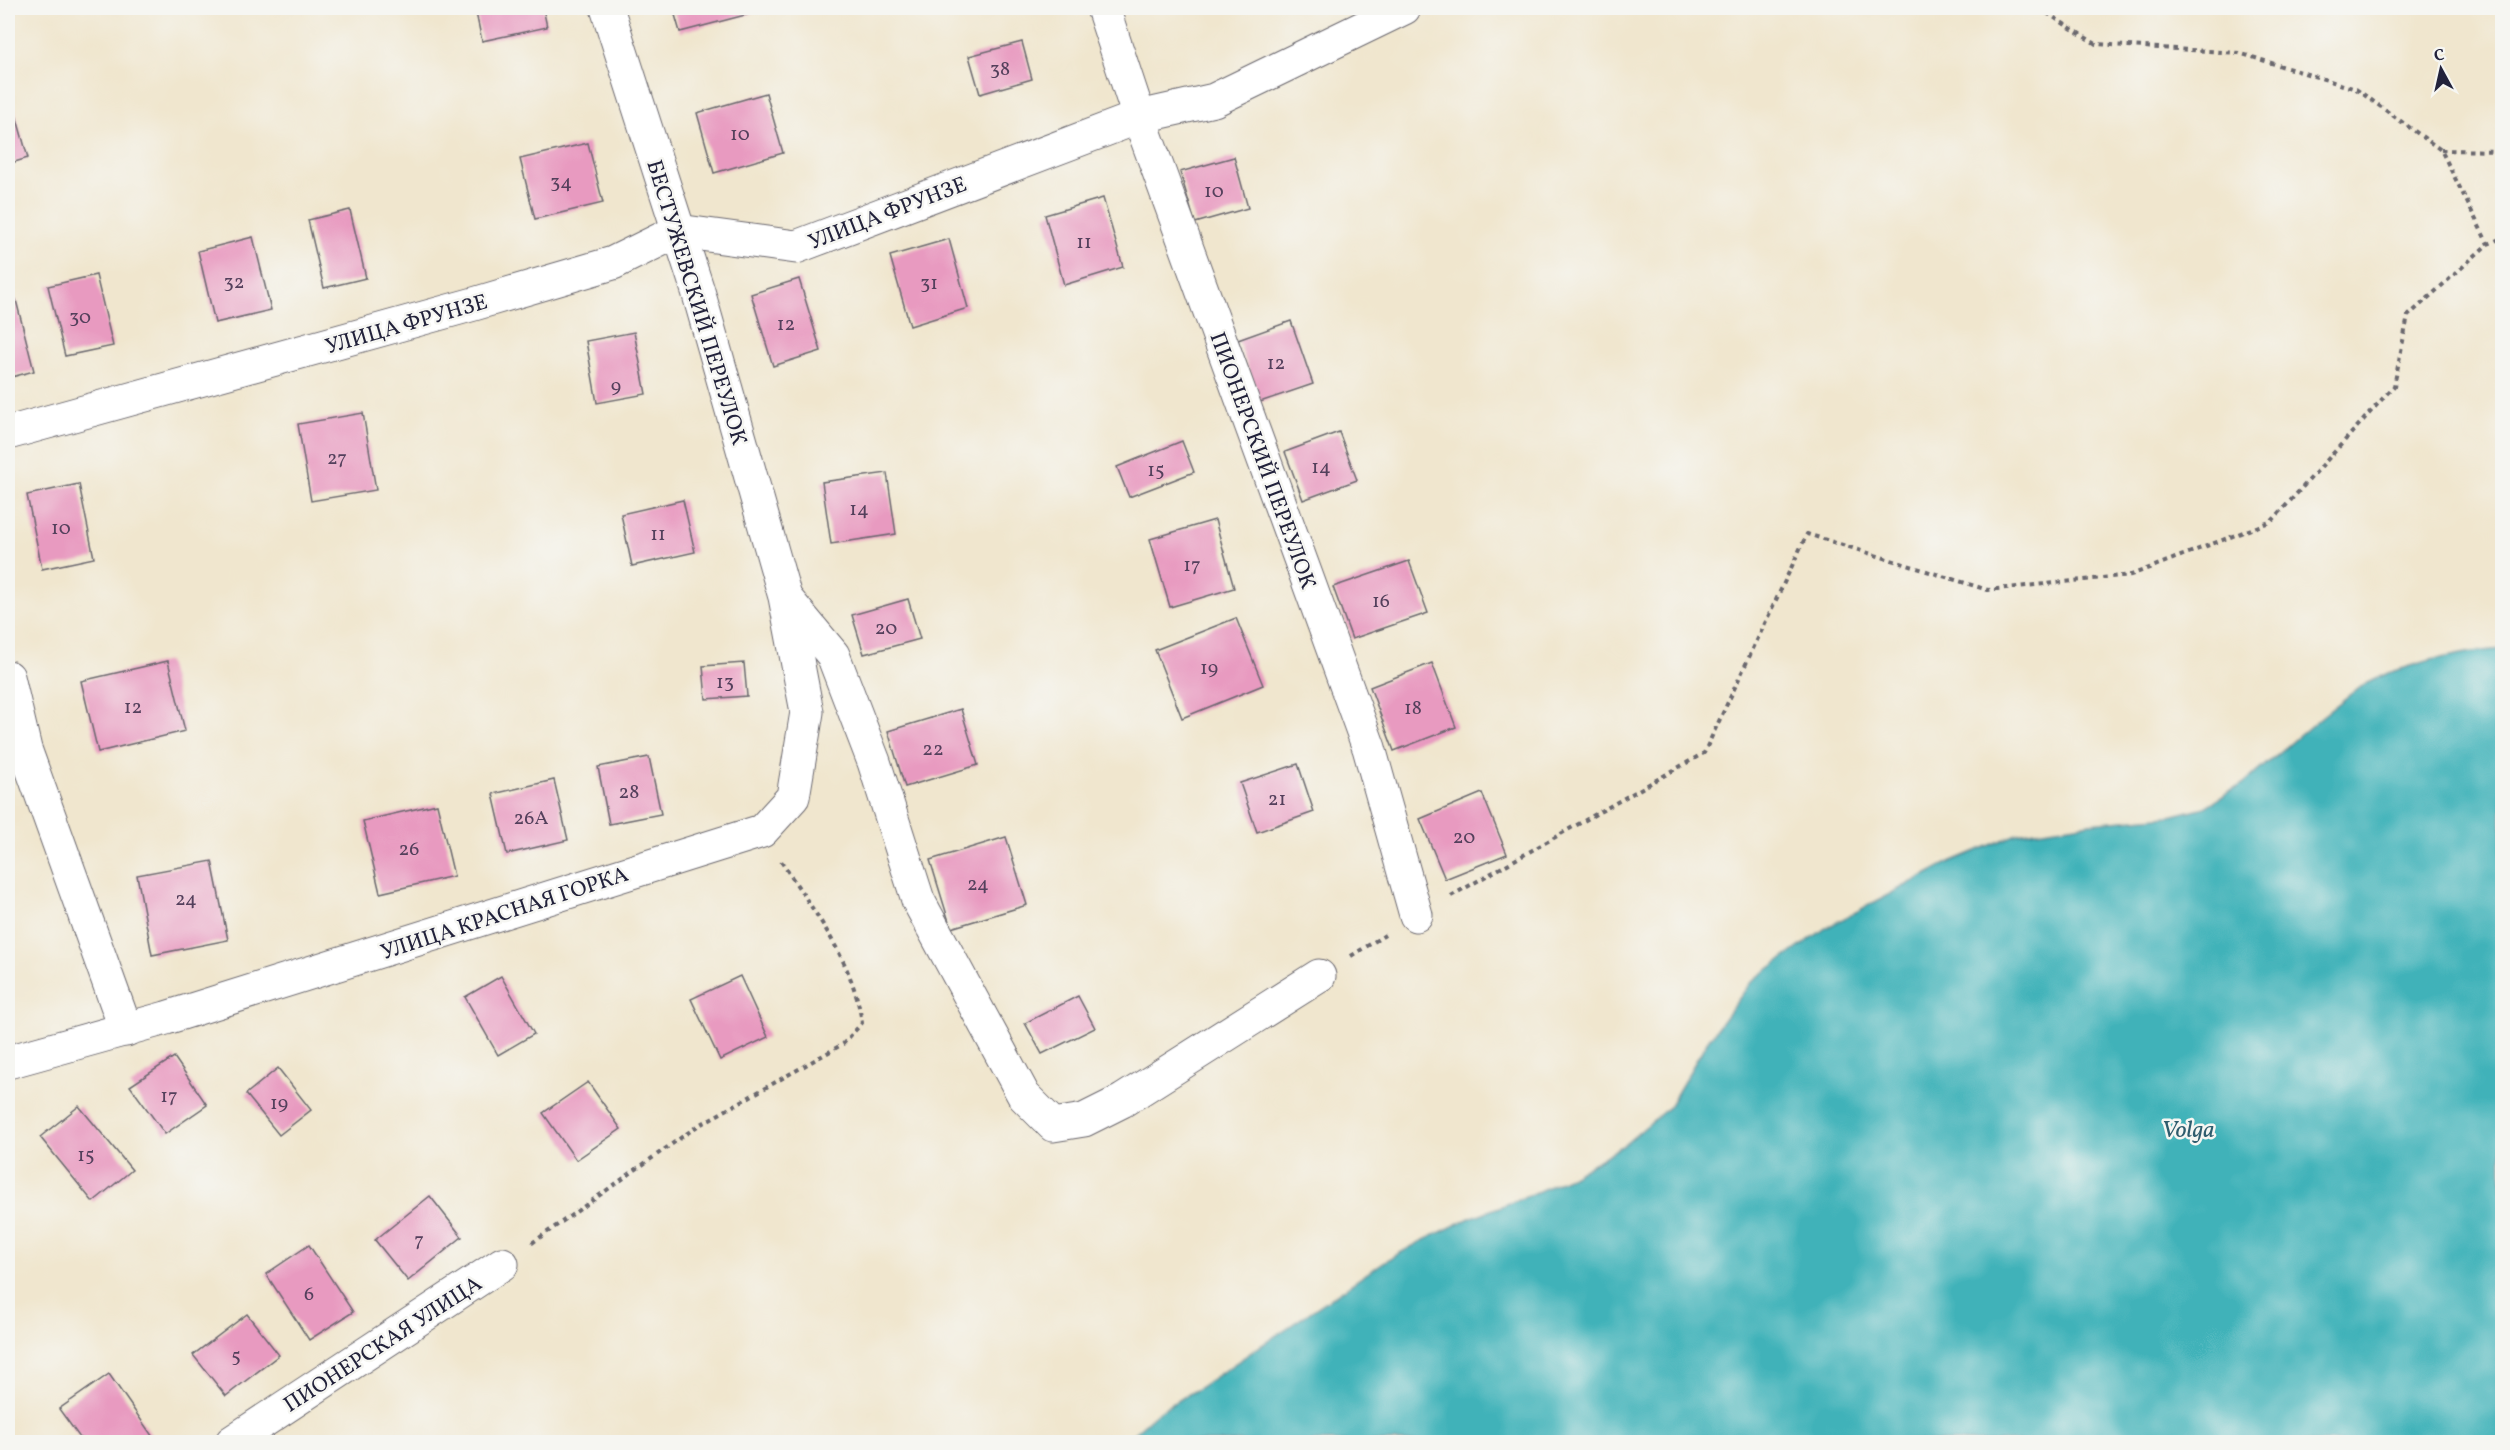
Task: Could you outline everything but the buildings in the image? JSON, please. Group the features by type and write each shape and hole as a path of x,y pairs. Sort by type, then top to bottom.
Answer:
{"street":[{"name":"БЕСТУЖЕВСКИЙ ПЕРЕУЛОК","path":"607,8 678,231 785,597"},
{"name":"ПИОНЕРСКИЙ ПЕРЕУЛОК","path":"1103,8 1139,117 1368,748 1416,915"},
{"name":"УЛИЦА ФРУНЗЕ","path":"8,434 613,263 678,231 796,247 1139,117 1214,100 1404,8"},
{"name":"УЛИЦА КРАСНАЯ ГОРКА","path":"8,1062 126,1030 762,831 794,797 807,712 785,597"},
{"path":"785,597 833,655 874,762 918,900 1024,1096 1053,1125 1084,1120 1122,1101 1319,976"},
{"path":"8,677 25,749 126,1030"},
{"name":"ПИОНЕРСКАЯ УЛИЦА","path":"232,1443 502,1264"}],"path":[{"path":"2039,8 2096,44 2239,53 2355,89 2441,150 2488,244"},
{"path":"2441,150 2502,151"},
{"path":"1319,976 1416,915 1704,753 1807,534 1988,590 2131,575 2272,521 2394,386 2408,316 2488,244 2502,238"},
{"path":"502,1264 696,1127 843,1044 862,1023 859,1001 843,957 762,831"}],"water":[{"name":"Volga","path":"2502,649 2502,1442 1124,1442 1158,1412 1196,1390 1384,1262 1470,1218 1526,1197 1572,1176 1624,1145 1669,1107 1707,1042 1752,981 1826,928 1950,862 2017,834 2090,823 2170,816 2205,807 2243,784 2361,686 2388,673 2431,660"}]}
